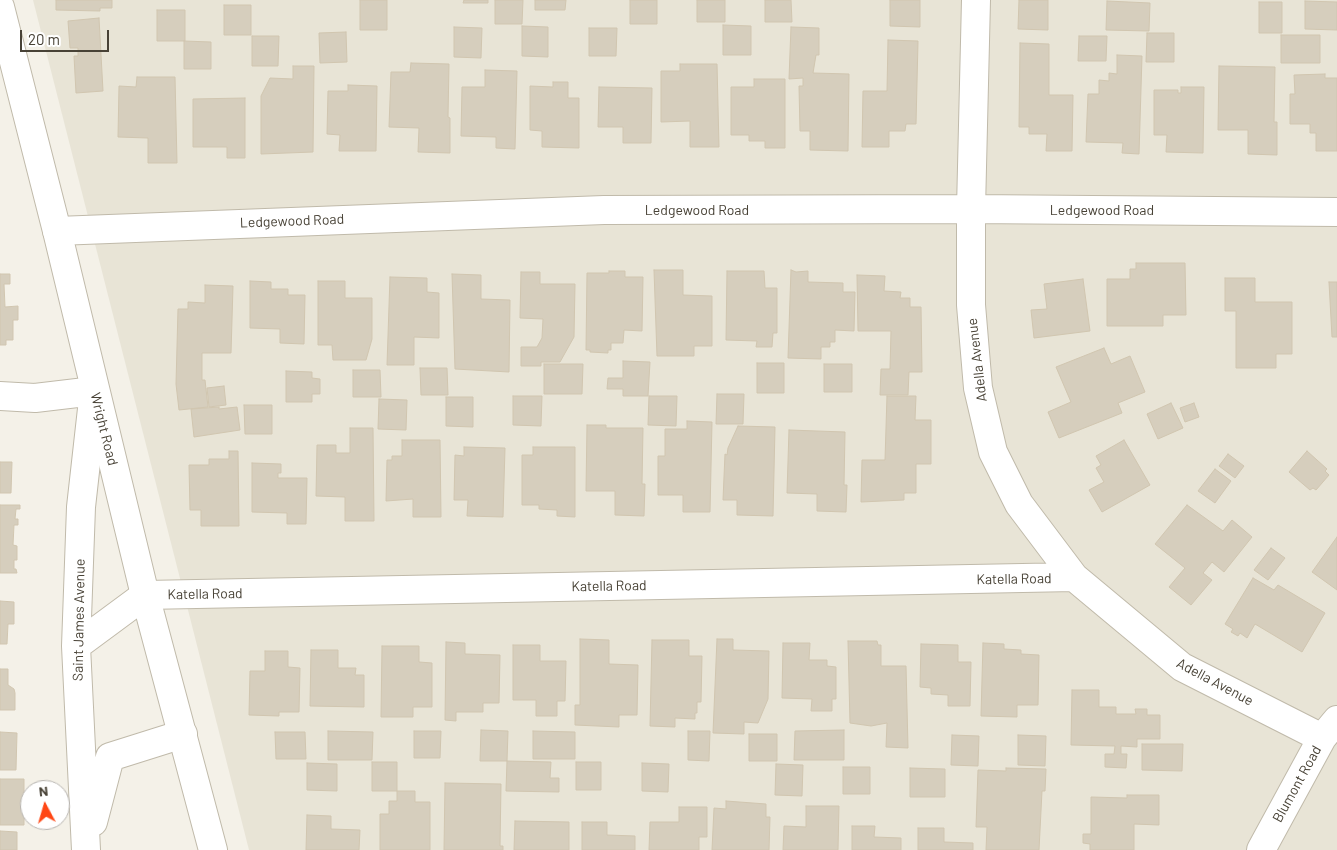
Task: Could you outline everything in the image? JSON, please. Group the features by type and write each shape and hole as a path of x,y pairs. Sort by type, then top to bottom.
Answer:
{"street":[{"name":"Adella Avenue","path":"976,0 971,209 971,305 978,388 993,452 1019,504 1074,577 1182,667 1330,729"},
{"name":"Wright Road","path":"0,7 57,231 145,595 213,850"},
{"name":"Ledgewood Road","path":"57,231 604,210 971,209 1337,212"},
{"path":"0,396 36,398 94,390"},
{"name":"Saint James Avenue","path":"86,850 76,646 81,507 94,390"},
{"name":"Katella Road","path":"145,595 1074,577"},
{"path":"76,646 145,595"},
{"name":"Blumont Road","path":"1261,850 1330,729"},
{"path":"86,850 110,757 182,734"}],"shaded area":[{"path":"33,0 1337,0 1337,850 249,850"}],"building":[{"path":"56,0 112,0 112,8 100,8 100,11 56,10"},
{"path":"360,0 387,0 387,30 360,30"},
{"path":"464,0 488,0 488,3 463,3"},
{"path":"495,0 523,0 522,24 495,24"},
{"path":"535,0 566,0 565,10 535,10"},
{"path":"630,0 657,0 657,24 630,24"},
{"path":"697,0 725,0 725,22 697,22"},
{"path":"765,0 791,0 792,22 765,22"},
{"path":"890,0 920,0 920,27 890,26"},
{"path":"1019,0 1048,0 1048,30 1018,29"},
{"path":"1107,1 1150,3 1149,31 1106,30"},
{"path":"1305,1 1337,2 1337,30 1305,29"},
{"path":"1259,2 1282,2 1282,33 1259,33"},
{"path":"224,5 251,5 251,35 224,35"},
{"path":"157,10 185,10 185,41 157,41"},
{"path":"99,18 103,91 76,93 74,56 78,56 78,48 70,48 68,21"},
{"path":"723,25 751,26 751,55 723,55"},
{"path":"522,26 548,27 548,57 522,56"},
{"path":"454,27 482,28 481,58 454,57"},
{"path":"791,27 819,28 819,55 816,55 813,73 849,74 848,151 810,150 810,131 800,131 799,86 803,86 803,78 789,79"},
{"path":"589,28 617,28 616,56 589,56"},
{"path":"346,32 347,62 320,63 319,33"},
{"path":"1147,33 1174,33 1174,62 1146,62"},
{"path":"1281,35 1320,35 1320,63 1281,63"},
{"path":"252,36 279,36 278,66 252,66"},
{"path":"1079,36 1107,36 1106,61 1078,61"},
{"path":"888,40 918,41 916,124 906,124 905,131 889,131 889,147 862,147 863,91 887,91"},
{"path":"184,41 211,42 211,69 184,69"},
{"path":"1020,43 1049,44 1049,95 1073,95 1072,151 1046,151 1047,134 1029,134 1029,127 1019,127"},
{"path":"1117,55 1142,56 1139,154 1122,153 1123,143 1086,142 1088,94 1099,94 1099,80 1109,81 1109,73 1117,74"},
{"path":"411,63 449,64 448,117 450,118 450,153 418,152 419,128 389,127 391,72 410,72"},
{"path":"680,64 717,64 719,147 690,147 690,121 661,122 661,71 680,71"},
{"path":"293,66 314,66 313,152 261,154 261,96 270,78 293,79"},
{"path":"1219,66 1275,67 1274,122 1277,122 1277,155 1248,154 1248,130 1218,130"},
{"path":"485,70 517,71 515,149 496,148 496,137 461,136 462,87 485,87"},
{"path":"1325,74 1325,78 1337,78 1337,151 1316,151 1316,133 1310,133 1310,124 1290,124 1290,94 1295,94 1294,75"},
{"path":"137,77 175,77 177,163 148,163 148,138 118,137 119,86 136,87"},
{"path":"754,79 785,79 785,148 765,148 765,141 749,141 749,135 731,135 731,87 754,87"},
{"path":"553,82 568,82 568,98 579,98 579,148 542,147 542,131 530,130 530,86 553,87"},
{"path":"348,85 377,86 376,151 339,151 340,135 327,134 328,91 348,91"},
{"path":"599,87 652,88 651,143 623,143 623,127 598,127"},
{"path":"1181,87 1204,87 1203,153 1166,152 1167,135 1154,135 1154,90 1178,90 1178,93 1181,93"},
{"path":"245,98 245,158 227,158 227,147 193,147 193,99"},
{"path":"1136,263 1185,263 1186,315 1163,315 1163,326 1107,326 1107,279 1130,279 1130,269 1136,269"},
{"path":"654,270 683,270 683,295 712,296 712,346 694,346 694,356 657,356"},
{"path":"791,270 796,272 808,271 808,282 843,283 843,292 855,292 854,331 835,330 835,342 830,342 830,347 821,347 821,359 788,358"},
{"path":"609,271 625,271 625,277 643,277 642,331 624,330 623,343 611,343 611,350 608,350 608,353 590,352 590,350 586,350 587,273 609,273"},
{"path":"727,271 764,271 765,288 777,288 777,333 773,333 772,347 756,347 757,341 726,340"},
{"path":"521,272 540,272 540,284 575,284 574,337 560,362 541,362 541,366 521,366 521,347 537,347 542,338 543,319 520,318"},
{"path":"0,274 10,274 10,284 4,284 5,307 18,306 18,320 13,320 13,340 6,340 6,345 0,345"},
{"path":"452,274 481,275 481,299 510,300 509,372 455,369"},
{"path":"857,275 885,276 884,291 901,292 900,298 910,298 910,307 921,307 922,372 909,372 908,395 880,395 881,369 890,369 891,331 858,331"},
{"path":"390,277 427,278 427,292 439,293 439,338 414,337 414,365 387,365"},
{"path":"1225,278 1255,278 1255,302 1292,302 1292,354 1276,354 1276,368 1236,368 1236,311 1225,311"},
{"path":"1083,279 1090,331 1034,338 1031,310 1047,309 1044,284"},
{"path":"250,281 271,282 271,289 288,289 288,295 305,295 304,344 280,343 280,329 250,328"},
{"path":"318,281 345,281 345,298 372,298 372,339 366,360 333,360 332,345 318,345"},
{"path":"1329,282 1337,282 1337,337 1332,337"},
{"path":"205,285 233,286 231,353 202,353 202,380 205,380 208,407 179,410 176,384 178,309 188,309 188,302 205,303"},
{"path":"1104,348 1111,364 1130,356 1145,392 1118,403 1122,413 1059,438 1048,412 1071,402 1056,367"},
{"path":"623,361 650,362 648,396 623,396 623,389 607,389 608,378 623,378"},
{"path":"757,363 784,363 784,393 757,393"},
{"path":"544,364 583,364 582,394 544,394"},
{"path":"824,364 852,364 852,392 824,392"},
{"path":"420,368 447,368 448,395 421,395"},
{"path":"353,370 380,370 381,397 353,397"},
{"path":"286,371 312,372 312,378 320,379 320,394 312,394 312,402 286,402"},
{"path":"224,386 226,405 209,407 207,388"},
{"path":"717,394 744,394 743,424 716,424"},
{"path":"513,396 542,396 541,426 513,425"},
{"path":"649,396 677,396 676,426 648,425"},
{"path":"887,396 916,396 915,420 931,420 931,464 916,464 916,493 904,493 904,500 861,502 862,460 885,460"},
{"path":"446,397 473,397 473,427 446,426"},
{"path":"379,399 407,400 406,430 378,429"},
{"path":"1171,403 1183,428 1158,439 1147,414"},
{"path":"1194,403 1199,417 1185,422 1180,408"},
{"path":"244,405 272,405 272,434 245,434"},
{"path":"219,407 219,409 237,407 240,430 194,437 191,409"},
{"path":"687,421 712,422 710,512 683,512 683,495 658,495 658,456 665,456 665,429 687,429"},
{"path":"587,425 606,425 606,428 643,428 642,484 645,484 644,516 615,515 615,491 586,491"},
{"path":"738,426 775,427 773,516 737,515 737,500 723,500 725,454 727,455 728,448"},
{"path":"350,428 373,428 374,521 345,521 345,497 316,496 317,445 336,445 336,453 350,453"},
{"path":"789,430 845,432 844,485 847,485 846,512 817,511 817,494 787,493"},
{"path":"402,440 440,440 441,517 413,517 413,499 386,501 387,460 392,460 392,456 402,456"},
{"path":"1124,440 1150,485 1102,512 1089,490 1104,482 1096,468 1101,465 1096,456"},
{"path":"464,447 505,448 503,517 467,516 468,500 454,500 455,455 464,456"},
{"path":"533,447 575,447 575,517 557,516 557,510 539,509 539,505 522,505 522,455 533,455"},
{"path":"229,451 238,451 239,526 201,526 201,510 190,510 189,465 209,465 209,459 229,459"},
{"path":"1307,451 1327,469 1325,471 1329,475 1316,490 1313,488 1310,490 1289,472"},
{"path":"1228,454 1244,466 1235,478 1219,466"},
{"path":"0,462 12,462 11,493 0,493"},
{"path":"252,463 281,464 281,473 278,473 278,478 307,478 306,524 287,524 287,513 252,512"},
{"path":"1215,469 1231,481 1215,503 1198,491"},
{"path":"0,505 20,505 20,509 16,509 15,519 18,519 18,525 14,525 13,545 17,546 17,560 14,560 14,569 16,569 17,573 0,573"},
{"path":"1187,505 1223,531 1232,520 1252,537 1224,572 1212,562 1203,573 1212,580 1191,605 1169,587 1185,568 1155,544"},
{"path":"1337,537 1337,590 1312,572"},
{"path":"1271,548 1285,558 1268,580 1254,570"},
{"path":"1253,578 1274,590 1278,585 1325,613 1302,652 1255,624 1247,638 1240,633 1238,636 1231,632 1233,629 1225,624"},
{"path":"0,601 14,602 14,624 8,624 7,644 0,644"},
{"path":"580,639 609,640 609,664 638,665 637,715 619,715 619,727 575,725 575,705 580,705"},
{"path":"717,639 733,639 733,650 769,651 768,699 758,723 744,722 744,734 713,733"},
{"path":"652,640 689,640 689,656 702,656 701,702 697,702 695,719 675,718 675,727 650,726"},
{"path":"848,641 877,641 878,645 881,645 881,666 906,666 908,748 886,747 887,723 871,726 850,723"},
{"path":"446,642 465,643 465,654 500,655 499,703 483,703 483,712 456,712 456,721 445,720"},
{"path":"783,643 810,643 809,660 827,660 827,666 836,667 836,699 832,699 832,711 811,711 812,699 782,698"},
{"path":"983,643 1004,644 1004,649 1021,650 1021,654 1039,655 1038,705 1017,705 1017,717 981,716"},
{"path":"921,644 958,645 958,662 971,662 970,706 948,706 948,695 931,694 931,688 920,687"},
{"path":"513,645 540,645 540,661 566,661 565,701 557,701 557,716 536,716 536,700 513,700"},
{"path":"382,646 419,646 419,662 432,663 432,707 413,707 413,717 381,717"},
{"path":"311,650 338,650 338,668 356,668 355,675 364,675 364,707 310,706"},
{"path":"265,651 288,651 288,667 300,668 299,712 279,712 279,716 249,715 250,671 265,671"},
{"path":"0,669 8,669 8,685 14,689 15,693 15,710 0,710"},
{"path":"1072,690 1099,690 1099,707 1116,707 1116,714 1136,714 1135,709 1147,709 1147,715 1160,715 1160,739 1137,739 1137,747 1121,746 1121,754 1127,754 1126,768 1105,767 1105,754 1114,754 1115,746 1071,745"},
{"path":"481,730 508,731 507,761 480,761"},
{"path":"844,730 844,760 794,760 795,731"},
{"path":"328,731 373,732 372,760 328,760"},
{"path":"414,731 441,731 440,758 414,758"},
{"path":"533,731 575,732 575,759 533,759"},
{"path":"688,731 710,731 709,761 688,760"},
{"path":"0,732 17,733 16,770 0,770"},
{"path":"275,732 305,732 306,759 276,759"},
{"path":"749,734 777,734 777,761 749,761"},
{"path":"952,735 979,736 978,766 951,765"},
{"path":"1018,735 1046,736 1045,766 1018,765"},
{"path":"1142,744 1183,744 1182,771 1142,770"},
{"path":"507,761 551,762 550,778 559,778 559,792 506,791"},
{"path":"372,762 397,762 397,791 372,791"},
{"path":"576,762 601,762 601,790 576,790"},
{"path":"307,763 337,764 337,791 307,790"},
{"path":"642,763 669,764 668,792 642,791"},
{"path":"776,764 803,765 802,796 775,795"},
{"path":"843,767 870,767 870,794 843,794"},
{"path":"910,768 945,769 945,797 910,797"},
{"path":"1006,768 1046,769 1045,791 1042,791 1039,850 986,850 987,827 976,827 978,770 1006,771"},
{"path":"0,779 24,779 20,780 20,825 0,825"},
{"path":"445,783 501,784 500,846 503,846 503,850 444,850"},
{"path":"397,791 415,791 415,802 430,802 430,850 380,850 380,814 389,814 389,801 397,801"},
{"path":"1127,795 1159,795 1159,825 1134,824 1134,850 1090,850 1090,844 1083,843 1083,834 1091,834 1091,797 1127,798"},
{"path":"726,801 766,804 766,817 770,817 769,850 712,850 714,808 726,809"},
{"path":"806,806 839,806 838,850 783,850 784,826 806,827"},
{"path":"679,807 707,807 707,837 699,837 699,850 649,850 650,822 679,822"},
{"path":"307,815 331,816 331,829 360,830 359,850 306,850"},
{"path":"515,821 569,822 569,850 514,850"},
{"path":"582,822 607,822 607,835 635,836 635,850 582,850"},
{"path":"852,826 875,826 874,837 901,838 901,850 852,850"},
{"path":"918,828 944,828 944,842 973,843 973,850 918,850"},
{"path":"0,831 17,832 17,850 0,850"}]}
